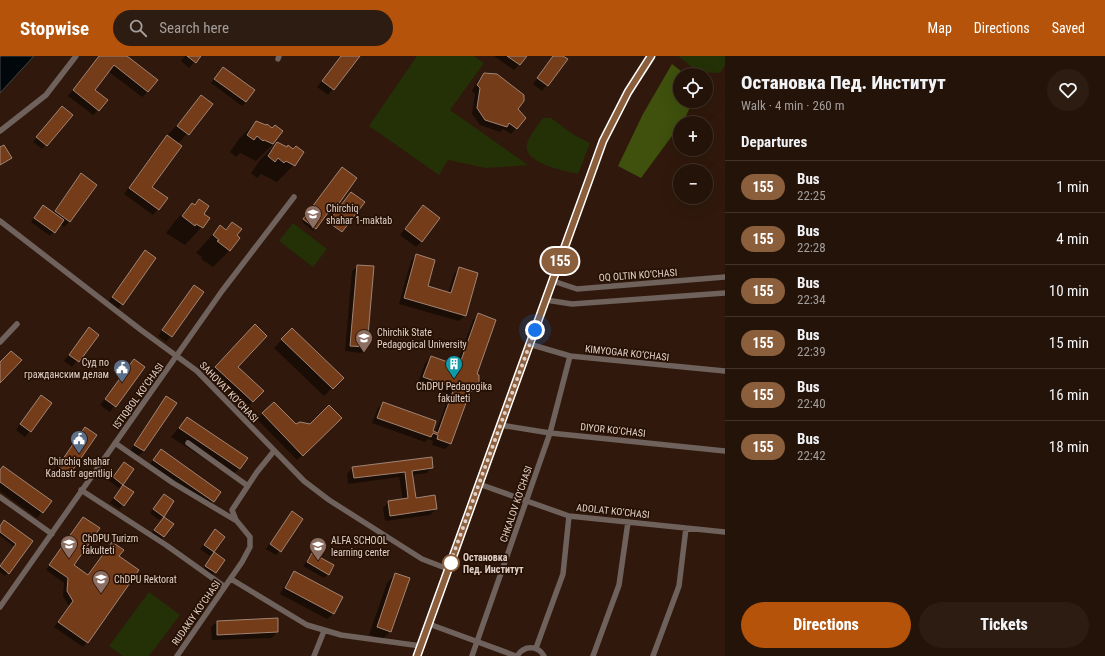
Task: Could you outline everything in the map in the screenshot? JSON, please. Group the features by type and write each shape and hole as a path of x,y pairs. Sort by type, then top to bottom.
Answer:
{"main road":[{"path":"417,656 603,141 628,92 651,56"}],"street":[{"path":"0,130 46,96 76,56"},
{"name":"ISTIQBOL KO‘CHASI","path":"0,607 222,291 294,197"},
{"name":"SAHOVAT KO‘CHASI","path":"0,221 141,330 178,355 197,371 304,481 329,500 422,559 448,569"},
{"name":"OQ OLTIN KO‘CHASI","path":"553,281 577,289 725,277"},
{"path":"546,300 572,304 725,293"},
{"path":"0,342 17,324"},
{"name":"KIMYOGAR KO‘CHASI","path":"529,344 570,356 725,371"},
{"name":"CHKALOV KO‘CHASI","path":"472,656 550,433 570,356"},
{"name":"DIYOR KO‘CHASI","path":"500,425 550,433 725,451"},
{"path":"115,443 173,483 236,520"},
{"path":"188,443 248,486"},
{"path":"236,520 233,514 233,507 274,451"},
{"name":"ADOLAT KO‘CHASI","path":"479,484 570,516 725,532"},
{"path":"81,490 166,545 225,588"},
{"path":"0,497 52,534"},
{"path":"536,648 563,574 570,516"},
{"name":"RUDAKIY KO‘CHASI","path":"177,656 225,588 248,552 250,537 236,520"},
{"path":"593,656 619,585 628,522"},
{"path":"653,656 679,586 686,528"},
{"path":"231,579 307,625 324,631 341,636 421,646"},
{"path":"429,624 517,656 527,648 536,648 544,656"},
{"path":"314,656 324,631"}],"green space":[{"path":"417,56 474,56 484,63 450,110 528,165 486,168 448,160 439,175 369,126"},
{"path":"678,56 725,56 725,65 720,73 713,73 713,68 693,68"},
{"path":"672,64 677,68 673,68 673,108 690,108 686,116 673,116 673,135 641,178 618,166 643,114"},
{"path":"543,118 551,118 574,135 590,143 578,174 553,168 536,160 530,155 527,149 528,141"},
{"path":"293,223 327,249 313,267 279,241"},
{"path":"149,592 180,615 149,656 123,656 109,646"}],"shaded area":[{"path":"1,56 34,56 0,93 0,58"}],"building":[{"path":"99,56 127,56 158,80 148,92 114,65 95,90 108,100 99,111 73,90"},
{"path":"187,56 201,56 196,63"},
{"path":"341,56 360,56 334,90 322,81"},
{"path":"507,56 527,56 520,65"},
{"path":"553,56 563,56 568,59 548,86 537,78"},
{"path":"223,67 255,90 246,102 214,79"},
{"path":"484,73 497,74 524,95 524,101 518,109 526,118 517,129 509,123 507,127 485,120 477,108 480,88 477,85"},
{"path":"201,95 213,104 189,135 177,126"},
{"path":"62,106 73,115 47,146 36,137"},
{"path":"256,121 266,125 267,124 272,128 275,125 283,131 273,144 264,140 263,141 257,136 254,140 247,135"},
{"path":"167,135 182,146 152,187 168,198 159,210 129,188"},
{"path":"277,142 287,147 288,145 293,149 296,146 304,152 295,166 286,161 284,163 278,158 275,162 268,156"},
{"path":"4,145 12,158 0,165 0,147"},
{"path":"342,167 357,178 335,209 333,206 316,229 303,219"},
{"path":"81,173 97,185 70,222 55,211"},
{"path":"351,192 365,202 342,232 328,222"},
{"path":"199,199 209,206 204,214 210,218 203,228 196,224 195,226 182,216 192,203 195,205"},
{"path":"43,205 64,220 55,233 34,218"},
{"path":"423,205 440,218 422,242 405,229"},
{"path":"232,222 242,229 237,235 240,238 230,251 217,241 219,240 213,235 220,225 226,230"},
{"path":"145,250 156,258 123,305 112,297"},
{"path":"416,254 435,260 428,286 451,293 459,267 478,273 466,316 404,298"},
{"path":"357,265 374,266 367,347 350,346"},
{"path":"194,285 204,292 172,337 162,330"},
{"name":"ChDPU Pedagogika fakulteti","path":"478,313 496,320 477,374 479,375 479,384 476,390 470,392 451,444 437,439 438,435 433,433 431,437 377,418 383,402 436,421 433,431 438,433 454,388 423,377 431,356 459,366"},
{"path":"255,324 267,336 238,367 264,391 253,402 215,367"},
{"path":"89,327 99,335 79,362 69,355"},
{"path":"292,328 344,378 333,389 281,339"},
{"path":"11,351 22,360 0,383 0,362"},
{"path":"134,359 145,367 116,407 105,399"},
{"path":"41,395 52,403 31,432 20,424"},
{"path":"166,396 177,403 144,451 134,445"},
{"path":"274,402 296,424 300,422 310,424 329,405 342,418 303,456 262,413"},
{"path":"187,417 248,458 240,469 179,428"},
{"path":"85,427 97,435 70,474 58,466"},
{"path":"161,449 221,492 214,502 153,460"},
{"path":"432,457 433,468 412,471 416,498 435,495 437,509 390,516 388,501 408,498 405,472 354,478 352,467"},
{"path":"124,462 134,469 123,485 113,477"},
{"path":"3,466 52,501 43,513 0,482 0,470"},
{"path":"123,485 134,492 124,506 114,498"},
{"path":"164,494 174,501 164,517 153,509"},
{"path":"292,511 303,519 281,552 270,544"},
{"path":"83,517 100,528 74,565 88,575 112,542 124,550 119,556 139,570 88,643 58,622 73,601 67,591 68,578 49,565"},
{"path":"164,517 174,524 164,537 154,530"},
{"path":"4,520 33,541 9,574 0,566 16,544 0,532 0,526"},
{"path":"215,529 225,537 214,552 204,545"},
{"path":"214,552 225,560 216,573 205,566"},
{"path":"312,553 334,565 329,575 307,562"},
{"path":"294,571 343,597 334,614 285,588"},
{"path":"395,573 410,578 391,632 377,627"},
{"path":"278,618 278,632 217,635 217,621"}],"bus line":[{"name":"155","path":"417,656 603,141 614,116 651,56"}],"place":[{"name":"Chirchiq shahar 1-maktab","path":"313,229"},
{"name":"Chirchik State Pedagogical University","path":"364,353"},
{"name":"ChDPU Pedagogika fakulteti","path":"454,379"},
{"name":"Суд по гражданским делам","path":"122,383"},
{"name":"Chirchiq shahar Kadastr agentligi","path":"79,454"},
{"name":"ChDPU Turizm fakulteti","path":"69,559"},
{"name":"ALFA SCHOOL learning center","path":"318,561"},
{"name":"Остановка Пед. Институт","path":"451,563"},
{"name":"ChDPU Rektorat","path":"101,594"}],"route":[{"path":"451,563 448,569 535,330"}]}
